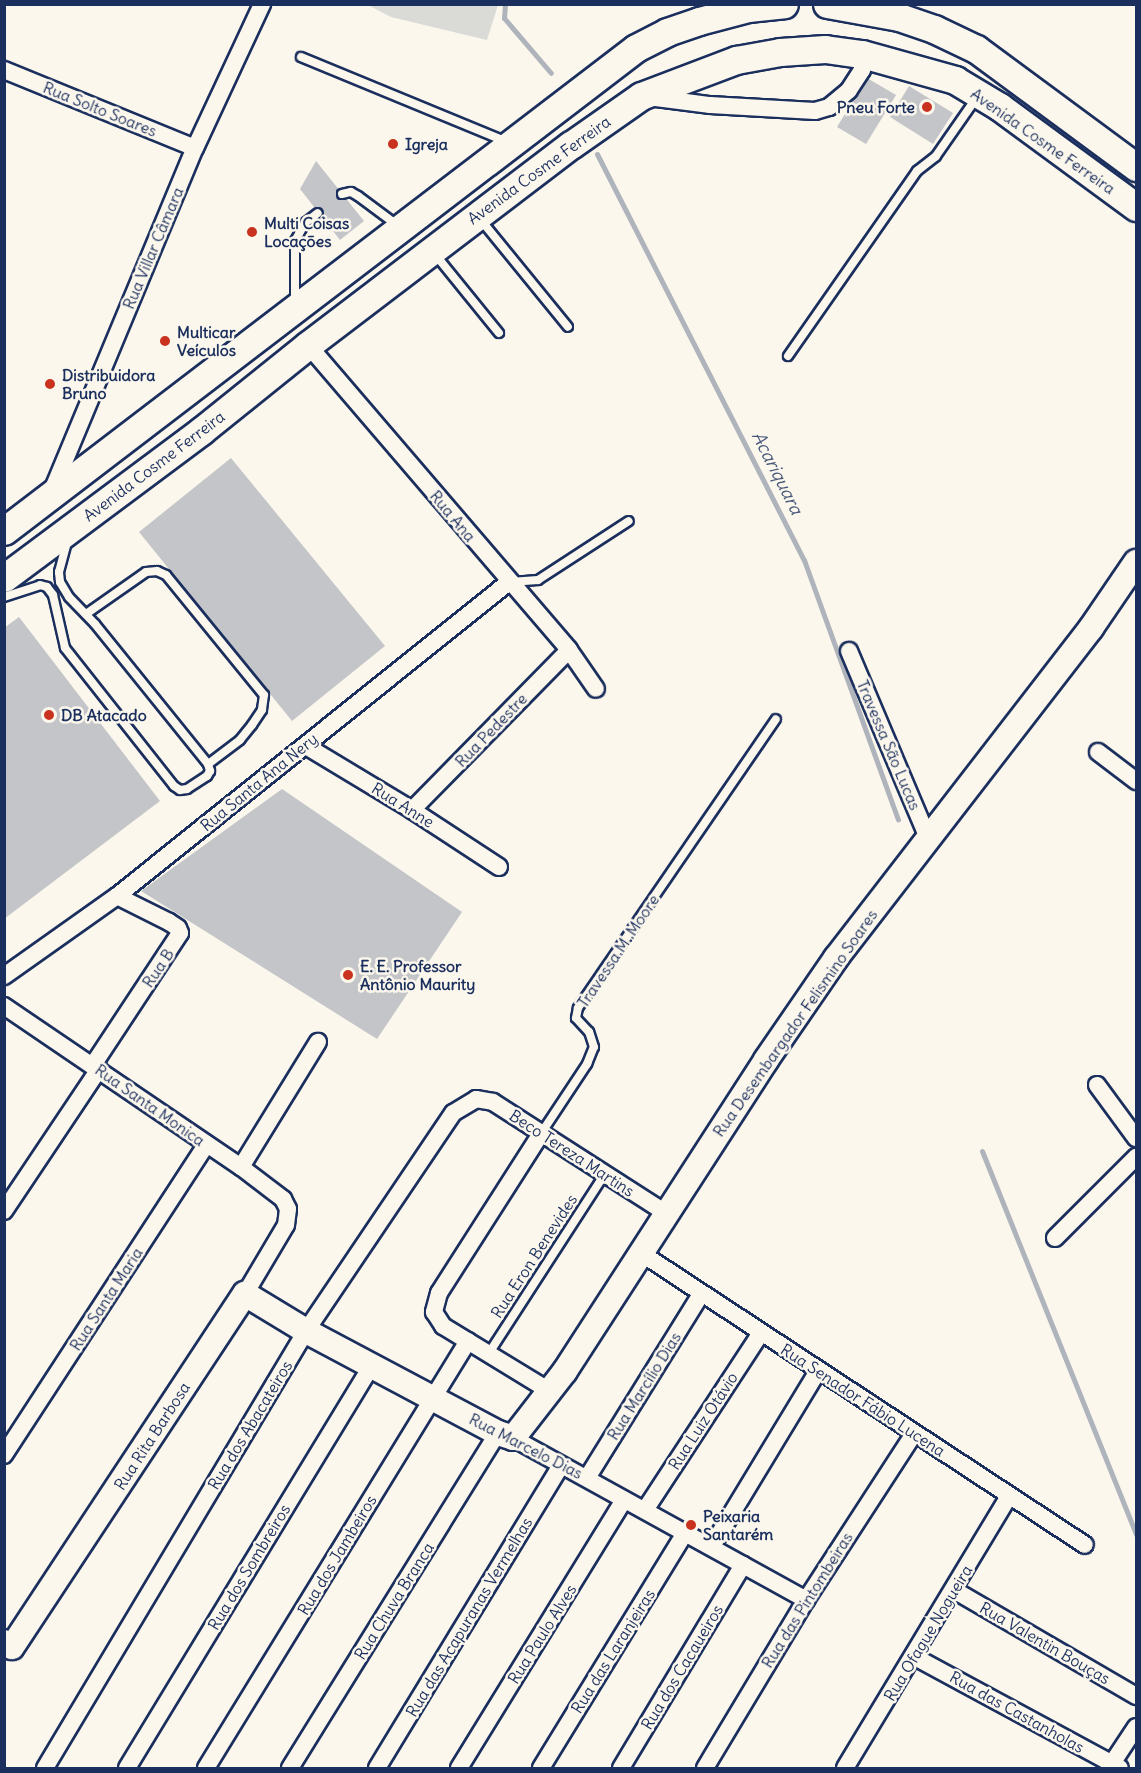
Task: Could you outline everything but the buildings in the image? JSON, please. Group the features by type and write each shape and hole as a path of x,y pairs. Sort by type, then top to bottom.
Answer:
{"main road":[{"path":"4,531 636,48 721,9 784,4"},
{"name":"Avenida Cosme Ferreira","path":"827,4 895,10 976,49 1137,167"},
{"name":"Avenida Cosme Ferreira","path":"4,578 201,431 308,345 572,145 641,96 726,64 769,54 825,49 862,54 955,80 1137,207"}],"street":[{"name":"Rua Villar Câmara","path":"51,495 195,148 262,4"},
{"path":"641,96 710,105 815,111 829,107 849,90 862,70 862,54"},
{"name":"Rua Solto Soares","path":"6,74 195,148"},
{"name":"Rua Ana","path":"308,345 569,650 596,688"},
{"name":"Rua Desembargador Felismino Soares","path":"506,1436 551,1392 666,1213 830,967 1091,628 1137,562"},
{"name":"Rua Santa Ana Nery","path":"4,976 117,896 509,582"},
{"name":"Rua Pedestre","path":"412,810 569,650"},
{"name":"Travessa São Lucas","path":"849,651 928,838"},
{"name":"Rua Anne","path":"306,746 412,810 499,867"},
{"path":"1098,752 1137,781"},
{"name":"Rua B","path":"96,1067 180,933 169,922 117,896"},
{"name":"Rua Santa Monica","path":"4,1006 277,1192 288,1209"},
{"path":"241,1167 318,1042"},
{"path":"4,1211 96,1067"},
{"path":"1097,1085 1137,1138"},
{"name":"Beco Tereza Martins","path":"476,1100 493,1102 666,1213"},
{"name":"Rua dos Abacateiros","path":"45,1768 306,1331 441,1129 453,1113 466,1102 476,1100"},
{"name":"Travessa M. Moore","path":"468,1341 443,1326 434,1312 434,1305 442,1288 542,1132"},
{"name":"Rua Santa Maria","path":"4,1455 207,1144"},
{"path":"1055,1238 1137,1157"},
{"name":"Rua Rita Barbosa","path":"7,1649 246,1294 284,1232 288,1209"},
{"name":"Rua Senador Fábio Lucena","path":"641,1253 1085,1545"},
{"name":"Rua Marcelo Dias","path":"246,1294 306,1331 587,1478 806,1600"},
{"name":"Rua Marcílio Dias","path":"587,1478 701,1294"},
{"name":"Rua Luiz Otávio","path":"645,1510 761,1333"},
{"path":"468,1341 551,1392"},
{"name":"Rua dos Jambeiros","path":"207,1768 468,1341"},
{"name":"Rua dos Sombreiros","path":"127,1768 372,1365"},
{"path":"712,1546 818,1371"},
{"name":"Rua das Pintombeiras","path":"705,1768 806,1600 914,1434"},
{"name":"Rua Chuva Branca","path":"290,1768 506,1436"},
{"name":"Rua das Acapuranas Vermelhas","path":"377,1768 561,1465"},
{"name":"Rua Ofague Nogueira","path":"845,1768 1009,1496"},
{"name":"Rua Paulo Alves","path":"459,1768 624,1500"},
{"name":"Rua das Laranjeiras","path":"541,1768 685,1533"},
{"name":"Rua dos Cacaueiros","path":"621,1768 743,1565"},
{"name":"Rua Valentin Bouças","path":"954,1590 1137,1696"},
{"name":"Rua das Castanholas","path":"913,1656 1114,1767"},
{"path":"1114,1767 1137,1727"}],"lane":[{"path":"301,57 509,143"},
{"path":"788,356 917,171 936,156 978,94"},
{"path":"342,194 351,192 400,227"},
{"path":"295,307 295,241 305,223 318,213"},
{"path":"477,216 568,327"},
{"path":"432,250 499,333"},
{"path":"509,582 538,580 629,521"},
{"path":"4,597 40,585 47,587 53,595 65,648 174,786 180,790 186,789 207,776 210,771 208,764 86,614 69,597 60,582 60,563 72,528"},
{"path":"86,614 146,572 157,571 166,575 264,695 262,710 240,740 208,764"},
{"name":"Travessa M. Moore","path":"542,1132 594,1047 589,1032 576,1018 578,1008 776,719"},
{"name":"Rua Eron Benevides","path":"489,1353 605,1174"}],"shaded area":[{"path":"368,5 498,5 487,40 391,17"}],"waterway":[{"name":"Acariquara","path":"505,4 504,18 551,73"},
{"name":"Acariquara","path":"597,154 804,560 898,820"},
{"path":"982,1151 1136,1534"}],"place":[{"name":"Pneu Forte","path":"927,107"},
{"name":"Igreja","path":"393,144"},
{"name":"Multi Coisas Locações","path":"252,232"},
{"name":"Multicar Veículos","path":"165,341"},
{"name":"Distribuidora Bruno","path":"50,384"},
{"name":"DB Atacado","path":"49,715"},
{"name":"E. E. Professor Antônio Maurity","path":"348,975"},
{"name":"Peixaria Santarém","path":"691,1525"}]}
